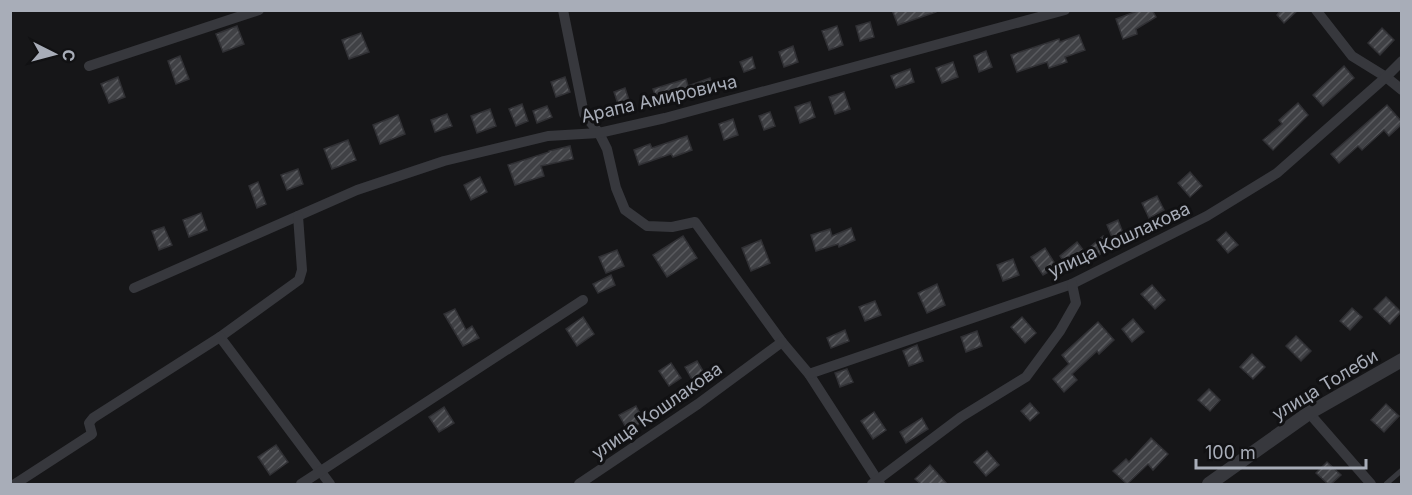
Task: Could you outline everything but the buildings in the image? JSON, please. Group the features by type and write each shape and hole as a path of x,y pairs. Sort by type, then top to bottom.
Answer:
{"street":[{"path":"89,66 259,10"},
{"path":"563,10 584,114 599,133 607,149 616,188 625,210 647,226 672,227 695,222 782,342 809,374 876,483 961,417 1026,377 1060,331 1076,303 1072,284"},
{"name":"Арапа Амировича","path":"134,288 357,190 444,161 548,135 599,133 676,115 1065,10"},
{"path":"1316,10 1352,56 1386,77 1401,90"},
{"name":"улица Кошлакова","path":"809,374 1072,284 1207,216 1277,173 1386,77 1401,61"},
{"path":"15,484 92,434 89,423 93,418 220,337 299,280 302,270 298,216"},
{"path":"301,484 583,300"},
{"path":"220,337 330,484"},
{"name":"улица Кошлакова","path":"579,484 698,404 782,342"},
{"name":"улица Толеби","path":"1209,484 1308,413 1401,360"},
{"path":"1308,413 1371,484"}],"lane":[{"path":"1386,484 1401,470"}]}
